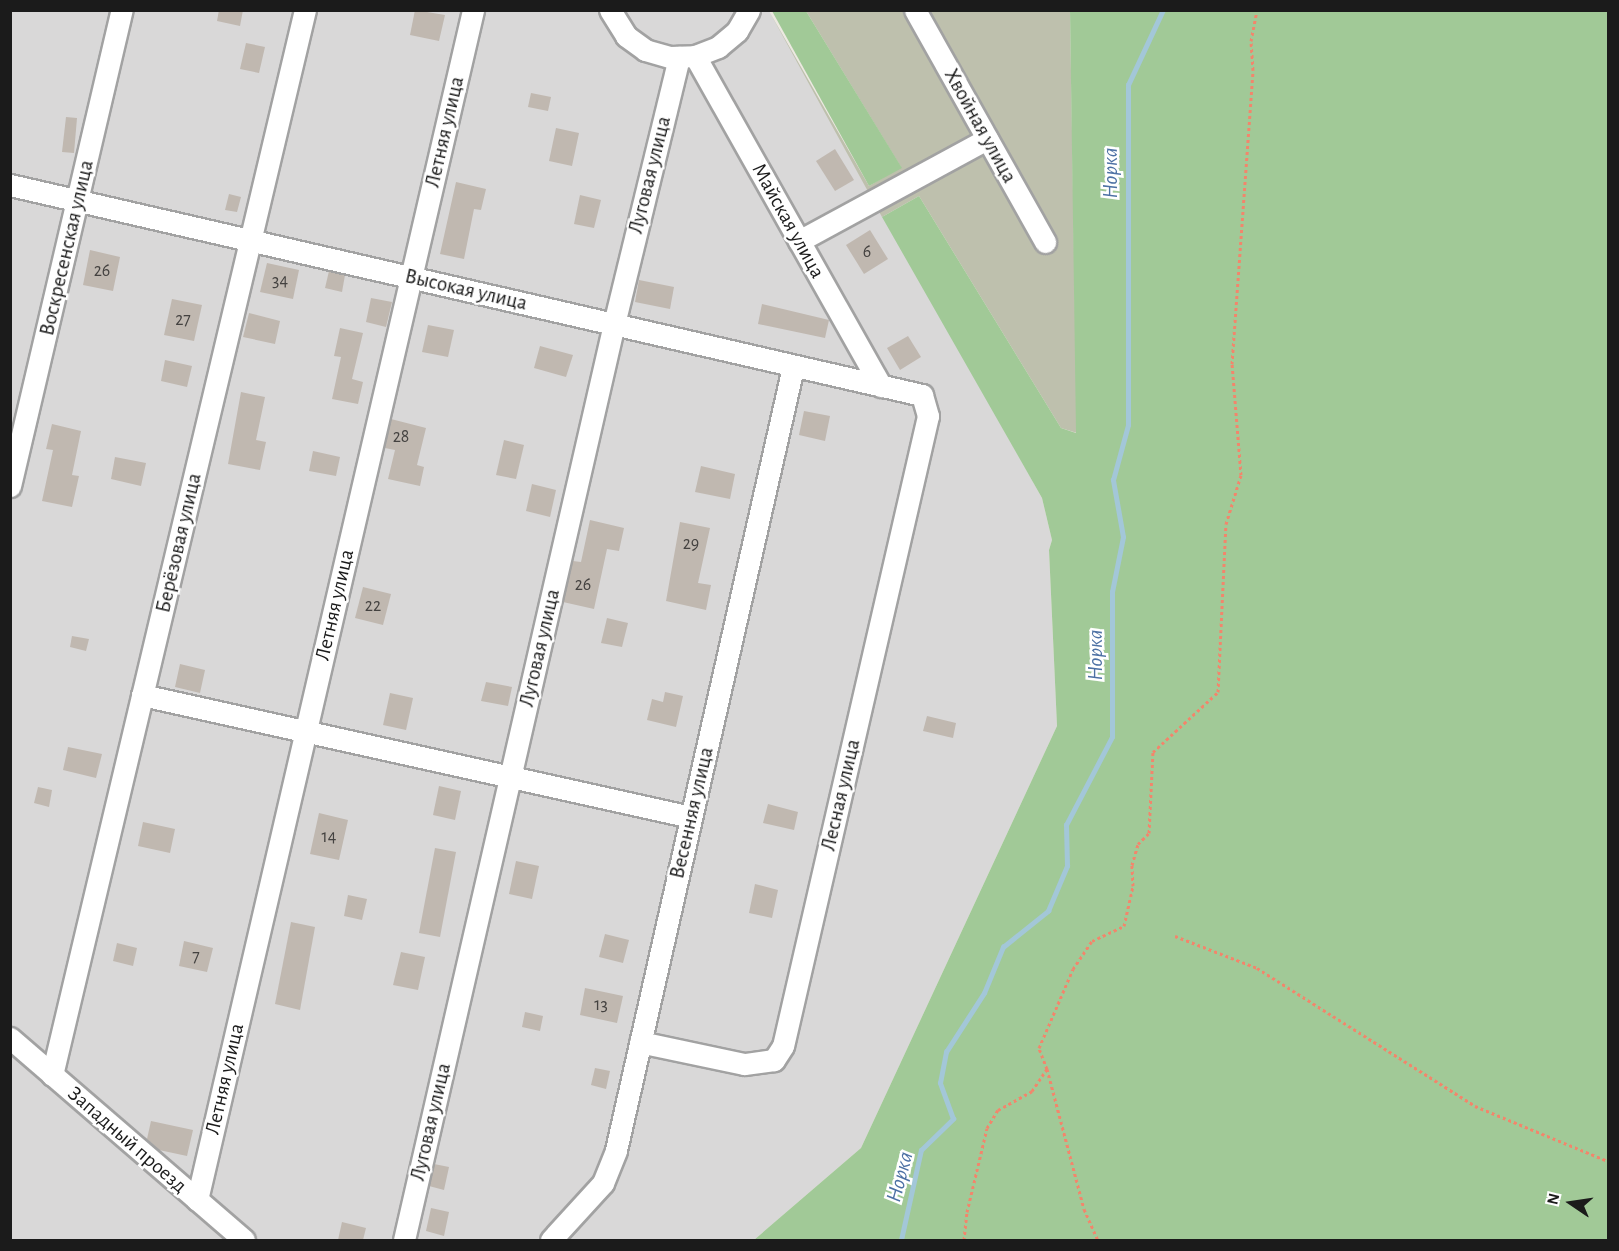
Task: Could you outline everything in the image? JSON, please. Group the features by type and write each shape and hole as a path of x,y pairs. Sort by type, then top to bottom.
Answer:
{"street":[{"name":"Воскресенская улица","path":"10,486 122,10"},
{"name":"Берёзовая улица","path":"52,1075 305,10"},
{"name":"Летняя улица","path":"196,1200 473,10"},
{"path":"610,10 626,36 645,50 687,57 718,47 738,31 749,10"},
{"name":"Хвойная улица","path":"915,10 1045,242"},
{"name":"Майская улица","path":"687,57 799,241 880,386"},
{"name":"Луговая улица","path":"404,1240 614,324 687,57"},
{"path":"799,241 987,139"},
{"name":"Высокая улица","path":"10,185 922,395"},
{"name":"Весенняя улица","path":"551,1240 603,1183 616,1150 794,367"},
{"name":"Лесная улица","path":"640,1042 744,1064 774,1060 783,1046 928,416 922,395"},
{"path":"142,695 691,818"},
{"name":"Западный проезд","path":"10,1038 244,1240"}],"path":[{"path":"1098,1240 1084,1209 1047,1069 1039,1048 1073,969 1092,941 1124,926 1133,886 1132,865 1138,844 1149,833 1153,752 1218,692 1226,524 1241,475 1232,364 1253,70 1251,41 1257,10"},
{"path":"1175,936 1257,968 1475,1106 1608,1161"},
{"path":"964,1240 966,1212 987,1128 999,1110 1032,1091 1047,1069"}],"shaded area":[{"path":"10,11 769,11 1042,498 1052,540 1049,550 1057,726 861,1148 754,1240 11,1240"},
{"path":"769,11 869,186 901,167 806,11 1070,11 1077,433 1061,428 919,196 882,217"}],"green space":[{"path":"772,11 806,11 902,168 869,186"},
{"path":"1070,11 1608,11 1608,1240 754,1240 861,1148 1057,726 1049,550 1052,540 1042,498 882,217 919,196 1061,428 1076,433"}],"building":[{"path":"219,10 243,10 240,26 217,21"},
{"path":"415,10 445,15 439,41 410,35"},
{"path":"246,43 265,47 259,73 240,69"},
{"path":"531,93 551,97 548,111 528,107"},
{"path":"66,117 77,118 74,153 62,152"},
{"path":"556,128 579,133 572,166 549,161"},
{"path":"835,149 854,180 835,191 816,161"},
{"path":"456,182 486,189 481,210 474,209 464,259 440,254"},
{"path":"229,194 241,197 237,212 225,210"},
{"path":"580,195 601,200 594,228 574,224"},
{"path":"870,230 888,259 864,274 846,245"},
{"path":"90,250 120,257 113,291 83,285"},
{"path":"267,263 299,270 293,299 260,292"},
{"path":"329,271 345,275 342,292 325,288"},
{"path":"639,280 674,287 670,309 635,302"},
{"path":"371,298 392,302 386,327 366,322"},
{"path":"172,299 202,305 194,341 164,335"},
{"path":"762,304 829,320 825,338 758,324"},
{"path":"249,313 280,321 275,344 243,337"},
{"path":"428,325 454,330 448,357 422,352"},
{"path":"340,328 363,333 352,379 363,382 358,404 332,399 341,357 334,356"},
{"path":"908,336 921,357 900,370 887,348"},
{"path":"540,346 573,355 566,377 534,368"},
{"path":"165,360 192,366 187,387 161,381"},
{"path":"241,392 265,397 256,440 266,442 260,470 228,464"},
{"path":"804,411 830,416 825,441 799,435"},
{"path":"391,419 426,428 417,465 424,467 420,486 388,479 395,450 385,448"},
{"path":"52,424 81,431 72,475 79,476 72,507 42,501 53,450 46,449"},
{"path":"504,440 524,445 516,479 496,475"},
{"path":"313,451 340,457 336,476 309,471"},
{"path":"115,457 146,463 141,486 111,479"},
{"path":"701,466 735,474 730,499 695,492"},
{"path":"532,484 556,490 550,517 526,511"},
{"path":"590,520 624,528 619,551 607,549 594,609 563,602 573,561 581,562"},
{"path":"680,522 710,528 698,583 711,585 706,610 666,601"},
{"path":"363,587 391,594 383,625 355,618"},
{"path":"607,618 628,623 622,647 601,643"},
{"path":"72,636 89,639 86,651 70,647"},
{"path":"180,664 205,670 200,693 175,687"},
{"path":"486,682 512,687 508,706 481,701"},
{"path":"665,692 683,696 676,727 647,720 652,699 663,702"},
{"path":"390,693 413,698 406,730 383,725"},
{"path":"927,716 956,723 953,738 923,731"},
{"path":"68,747 102,754 96,778 63,770"},
{"path":"439,786 461,791 455,820 433,815"},
{"path":"38,787 52,790 49,807 34,803"},
{"path":"768,804 798,812 794,830 763,823"},
{"path":"319,813 348,820 339,860 310,854"},
{"path":"143,822 175,829 170,853 138,846"},
{"path":"435,848 456,852 440,937 419,933"},
{"path":"516,861 539,866 532,899 509,894"},
{"path":"755,884 778,890 772,918 749,913"},
{"path":"348,895 367,899 362,920 344,916"},
{"path":"291,922 315,927 300,1010 275,1004"},
{"path":"605,934 629,940 623,963 599,957"},
{"path":"184,941 213,948 207,972 179,966"},
{"path":"117,943 137,948 133,966 113,961"},
{"path":"401,952 425,957 418,990 393,985"},
{"path":"585,988 623,996 617,1023 580,1015"},
{"path":"525,1012 543,1016 540,1031 522,1027"},
{"path":"595,1068 610,1071 606,1089 591,1085"},
{"path":"151,1121 193,1130 187,1156 159,1150 147,1139"},
{"path":"434,1164 449,1167 444,1190 429,1186"},
{"path":"431,1208 449,1212 444,1236 426,1231"},
{"path":"342,1222 366,1228 363,1240 338,1240"}],"waterway":[{"name":"Норка","path":"901,1240 921,1150 953,1119 940,1083 946,1052 984,993 1003,947 1048,911 1067,866 1066,825 1112,737 1112,592 1123,537 1113,480 1128,425 1128,85 1163,10"}]}
